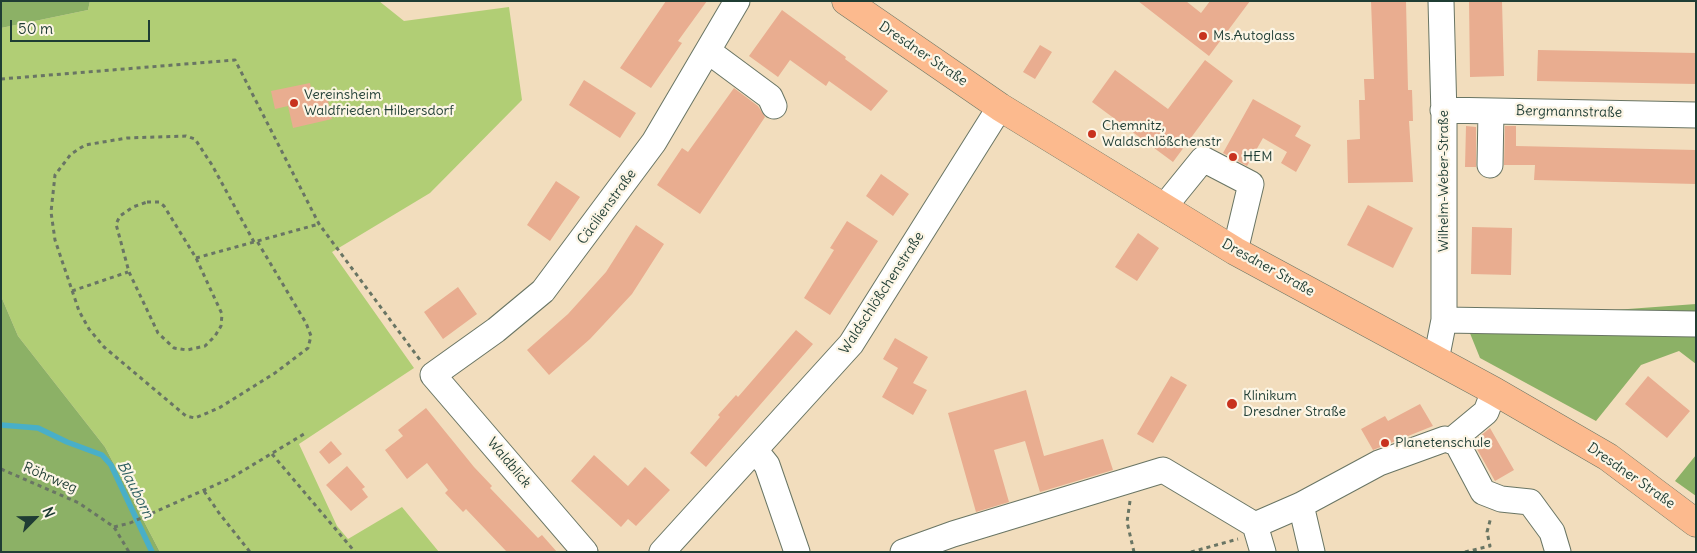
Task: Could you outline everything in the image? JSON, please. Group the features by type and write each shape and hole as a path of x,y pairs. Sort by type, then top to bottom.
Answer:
{"main road":[{"name":"Dresdner Straße","path":"846,1 1000,107 1235,251 1494,391 1608,457 1696,523"}],"street":[{"name":"Cäcilienstraße","path":"434,375 496,330 543,291 654,142 737,1"},
{"name":"Wilhelm-Weber-Straße","path":"1436,360 1444,320 1443,110 1440,1"},
{"path":"708,51 770,97 774,106"},
{"name":"Waldschlößchenstraße","path":"663,552 851,344 1000,107"},
{"name":"Bergmannstraße","path":"1443,110 1696,115"},
{"path":"1490,165 1491,111"},
{"path":"1164,207 1203,159 1250,184 1235,251"},
{"path":"1444,320 1696,324"},
{"name":"Waldblick","path":"434,375 584,552"},
{"path":"1451,441 1486,412 1494,391"},
{"path":"903,552 953,534 1163,470 1259,537 1301,505 1379,463 1445,439 1457,443 1483,492 1495,497 1530,502 1552,532 1558,552"},
{"path":"755,450 766,465 797,552"},
{"path":"1301,505 1312,552"}],"path":[{"path":"1,79 235,60 320,224 412,351 434,375"},
{"path":"186,136 195,139 212,165 255,242 306,323 311,336 308,348 241,395 207,414 194,418 186,416 104,347 88,329 72,291 55,240 51,212 51,196 55,175 71,154 85,144 127,138 186,136"},
{"path":"147,202 160,202 196,258 222,314 221,326 206,346 187,350 174,348 158,333 129,272 116,224 120,216 134,207 147,202"},
{"path":"196,258 320,224"},
{"path":"72,291 129,272"},
{"path":"114,527 130,522 231,478 304,434"},
{"path":"272,454 355,552"},
{"name":"Röhrweg","path":"1,469 80,503 114,527 129,552"},
{"path":"1134,479 1126,522 1134,552"},
{"path":"204,490 219,513 250,552"},
{"path":"1465,552 1490,546 1487,532 1495,497"},
{"path":"1190,552 1259,537"}],"green space":[{"path":"1,1 90,1 88,10 1,28"},
{"path":"90,1 379,1 404,21 509,7 522,100 430,193 332,252 414,368 299,444 337,526 348,539 402,507 439,552 160,552 105,447 18,336 1,296 1,28 88,10"},
{"path":"1,296 18,336 105,447 160,552 1,552"},
{"path":"1696,304 1696,364 1679,351 1641,365 1596,421 1480,358 1465,321"},
{"path":"1696,455 1696,496 1675,481"}],"building":[{"path":"666,1 707,1 678,41 682,43 651,88 620,68"},
{"name":"Ms.Autoglass","path":"1138,1 1186,1 1201,13 1210,1 1250,1 1209,56"},
{"path":"1371,1 1406,1 1408,90 1412,90 1413,121 1409,121 1413,182 1348,183 1347,140 1360,139 1359,100 1365,100 1364,79 1374,79"},
{"path":"1469,1 1502,1 1504,76 1470,77"},
{"path":"782,10 846,57 845,59 888,91 871,111 829,81 826,86 790,60 778,77 749,56"},
{"path":"1040,45 1052,52 1035,79 1023,72"},
{"path":"1538,50 1696,53 1696,84 1537,81"},
{"path":"1205,60 1233,81 1173,162 1092,102 1115,70 1168,109"},
{"path":"584,80 636,113 620,138 569,105"},
{"name":"Vereinsheim Waldfrieden Hilbersdorf","path":"310,83 313,99 327,96 332,119 293,128 288,106 275,109 271,91"},
{"path":"734,88 758,106 765,117 700,214 657,185 682,148 688,152"},
{"path":"1253,99 1301,126 1295,136 1311,145 1296,172 1281,163 1287,152 1263,138 1247,166 1223,153"},
{"path":"1466,126 1476,127 1476,167 1465,167"},
{"path":"1505,126 1516,126 1516,146 1696,150 1696,184 1534,180 1535,165 1504,165"},
{"path":"881,174 909,194 893,216 866,196"},
{"path":"556,181 580,197 550,241 527,225"},
{"path":"1368,205 1413,228 1393,268 1347,245"},
{"path":"847,221 878,241 830,315 804,298 834,250 830,248"},
{"path":"636,225 664,244 632,294 590,339 549,375 527,350 568,314 606,272"},
{"path":"1472,227 1512,228 1511,275 1471,274"},
{"path":"1138,233 1159,248 1137,281 1115,267"},
{"path":"458,287 477,314 443,339 424,312"},
{"path":"796,330 813,344 706,467 690,453 720,417 718,415 736,395 738,397"},
{"path":"895,338 928,357 913,383 927,390 913,415 882,397 898,368 883,359"},
{"path":"1171,376 1187,385 1153,443 1137,434"},
{"path":"1648,376 1690,411 1667,438 1625,404"},
{"path":"1026,390 1044,456 1103,439 1113,470 1040,492 1025,441 994,450 1009,502 976,512 948,413"},
{"name":"Planetenschule","path":"1420,404 1433,426 1373,450 1361,429 1385,416 1388,421"},
{"path":"426,408 492,486 490,488 538,538 542,535 557,552 507,552 466,509 463,512 445,493 448,490 427,463 407,479 385,450 403,436 398,430"},
{"path":"1490,428 1514,470 1495,481 1473,442"},
{"path":"331,441 342,454 329,464 319,452"},
{"path":"594,455 628,486 645,467 670,490 636,526 628,519 621,527 571,481"},
{"path":"347,466 365,487 362,489 368,497 351,511 326,485"}],"waterway":[{"name":"Blauborn","path":"1,425 38,428 67,442 102,455 111,465 152,552"}],"place":[{"name":"Ms.Autoglass","path":"1203,36"},
{"name":"Vereinsheim Waldfrieden Hilbersdorf","path":"294,103"},
{"name":"Chemnitz, Waldschlößchenstr","path":"1092,134"},
{"name":"HEM","path":"1233,157"},
{"name":"Klinikum Dresdner Straße","path":"1232,404"},
{"name":"Planetenschule","path":"1385,443"}]}
